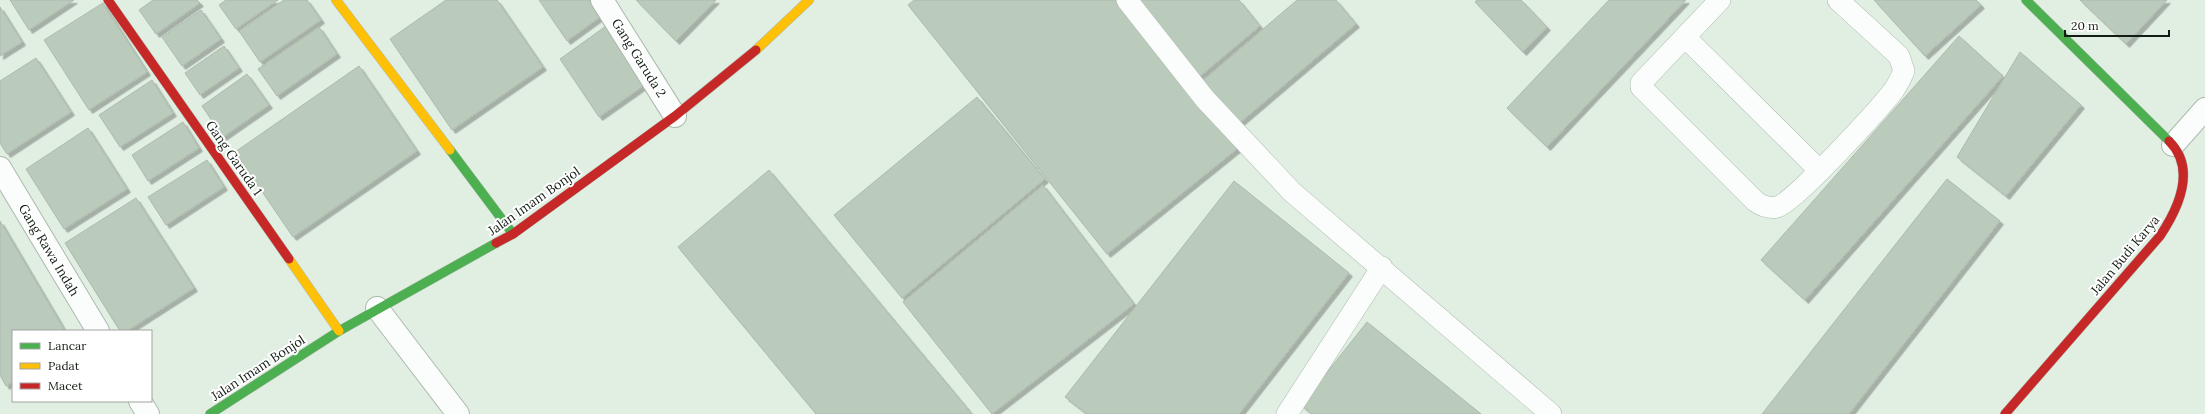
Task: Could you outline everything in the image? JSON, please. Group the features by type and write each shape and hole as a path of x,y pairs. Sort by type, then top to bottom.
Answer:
{"street":[{"name":"Gang Garuda 1","path":"108,0 339,331"},
{"path":"336,0 513,234"},
{"name":"Gang Garuda 2","path":"602,0 675,116"},
{"name":"Jalan Imam Bonjol","path":"210,414 377,308 513,234 675,116 754,53 809,0"},
{"name":"Jalan Budi Karya","path":"2006,414 2170,222 2182,194 2184,175 2173,145 2026,0"},
{"path":"2173,145 2205,109"},
{"name":"Gang Rawa Indah","path":"0,168 97,330"},
{"path":"377,308 458,414"},
{"path":"141,402 148,414"}],"lane":[{"path":"1127,0 1205,99 1292,192 1382,267 1551,414"},
{"path":"1720,0 1641,83 1641,87 1749,195 1764,207 1776,207 1782,205 1820,171 1893,91 1904,71 1899,56 1838,0"},
{"path":"1685,37 1820,171"},
{"path":"1287,414 1382,267"}],"building":[{"path":"10,0 74,0 29,30"},
{"path":"153,0 197,0 200,3 156,34 139,10"},
{"path":"226,0 278,0 236,29 219,5"},
{"path":"284,0 307,0 321,20 260,62 239,31"},
{"path":"446,0 497,0 543,67 452,130 390,39"},
{"path":"539,0 589,0 600,17 567,41"},
{"path":"636,0 716,0 676,41"},
{"path":"914,0 1119,0 1237,149 1107,254 908,5"},
{"path":"1134,0 1239,0 1260,26 1198,78"},
{"path":"1297,0 1336,0 1356,24 1236,126 1200,83"},
{"path":"1477,0 1521,0 1547,27 1523,52 1475,2"},
{"path":"1609,0 1686,0 1547,147 1507,108"},
{"path":"1874,0 1976,0 1981,5 1925,56"},
{"path":"2080,0 2167,0 2126,44"},
{"path":"103,3 147,72 89,110 44,40"},
{"path":"0,7 22,42 0,56"},
{"path":"201,10 221,39 182,66 162,37"},
{"path":"606,26 646,84 599,117 560,59"},
{"path":"319,27 337,54 277,96 258,69"},
{"path":"1959,36 2003,76 1805,300 1761,260"},
{"path":"224,46 239,68 200,95 185,73"},
{"path":"2020,52 2081,105 2006,196 1957,157"},
{"path":"36,58 71,112 7,154 0,143 0,81"},
{"path":"359,66 417,151 293,237 235,152"},
{"path":"247,74 269,105 223,137 202,106"},
{"path":"152,80 173,113 120,147 99,115"},
{"path":"977,97 1045,179 902,298 834,215"},
{"path":"183,122 199,148 148,181 132,155"},
{"path":"88,128 127,189 64,229 26,169"},
{"path":"207,160 224,187 166,225 148,197"},
{"path":"769,170 972,414 816,414 678,247"},
{"path":"1947,179 2000,221 1849,414 1762,414"},
{"path":"1234,181 1349,273 1239,414 1087,414 1065,397"},
{"path":"1043,185 1134,304 992,414 903,302"},
{"path":"136,198 194,288 129,330 119,330 65,243"},
{"path":"0,221 64,330 12,330 12,383 6,386 0,375"},
{"path":"1367,322 1481,414 1312,414 1301,405"}],"traffic: fast":[{"path":"2026,0 2169,141"},
{"path":"450,150 513,234"},
{"path":"210,414 339,331 496,243"}],"traffic: slow":[{"path":"336,0 450,150"},
{"path":"756,50 809,0"},
{"path":"289,259 339,331"}],"traffic: jam":[{"path":"108,0 289,259"},
{"path":"496,243 513,234 675,116 756,50"},
{"path":"2005,414 2160,236 2167,225 2173,214 2182,189 2183,176 2182,164 2177,152 2169,141"}]}
